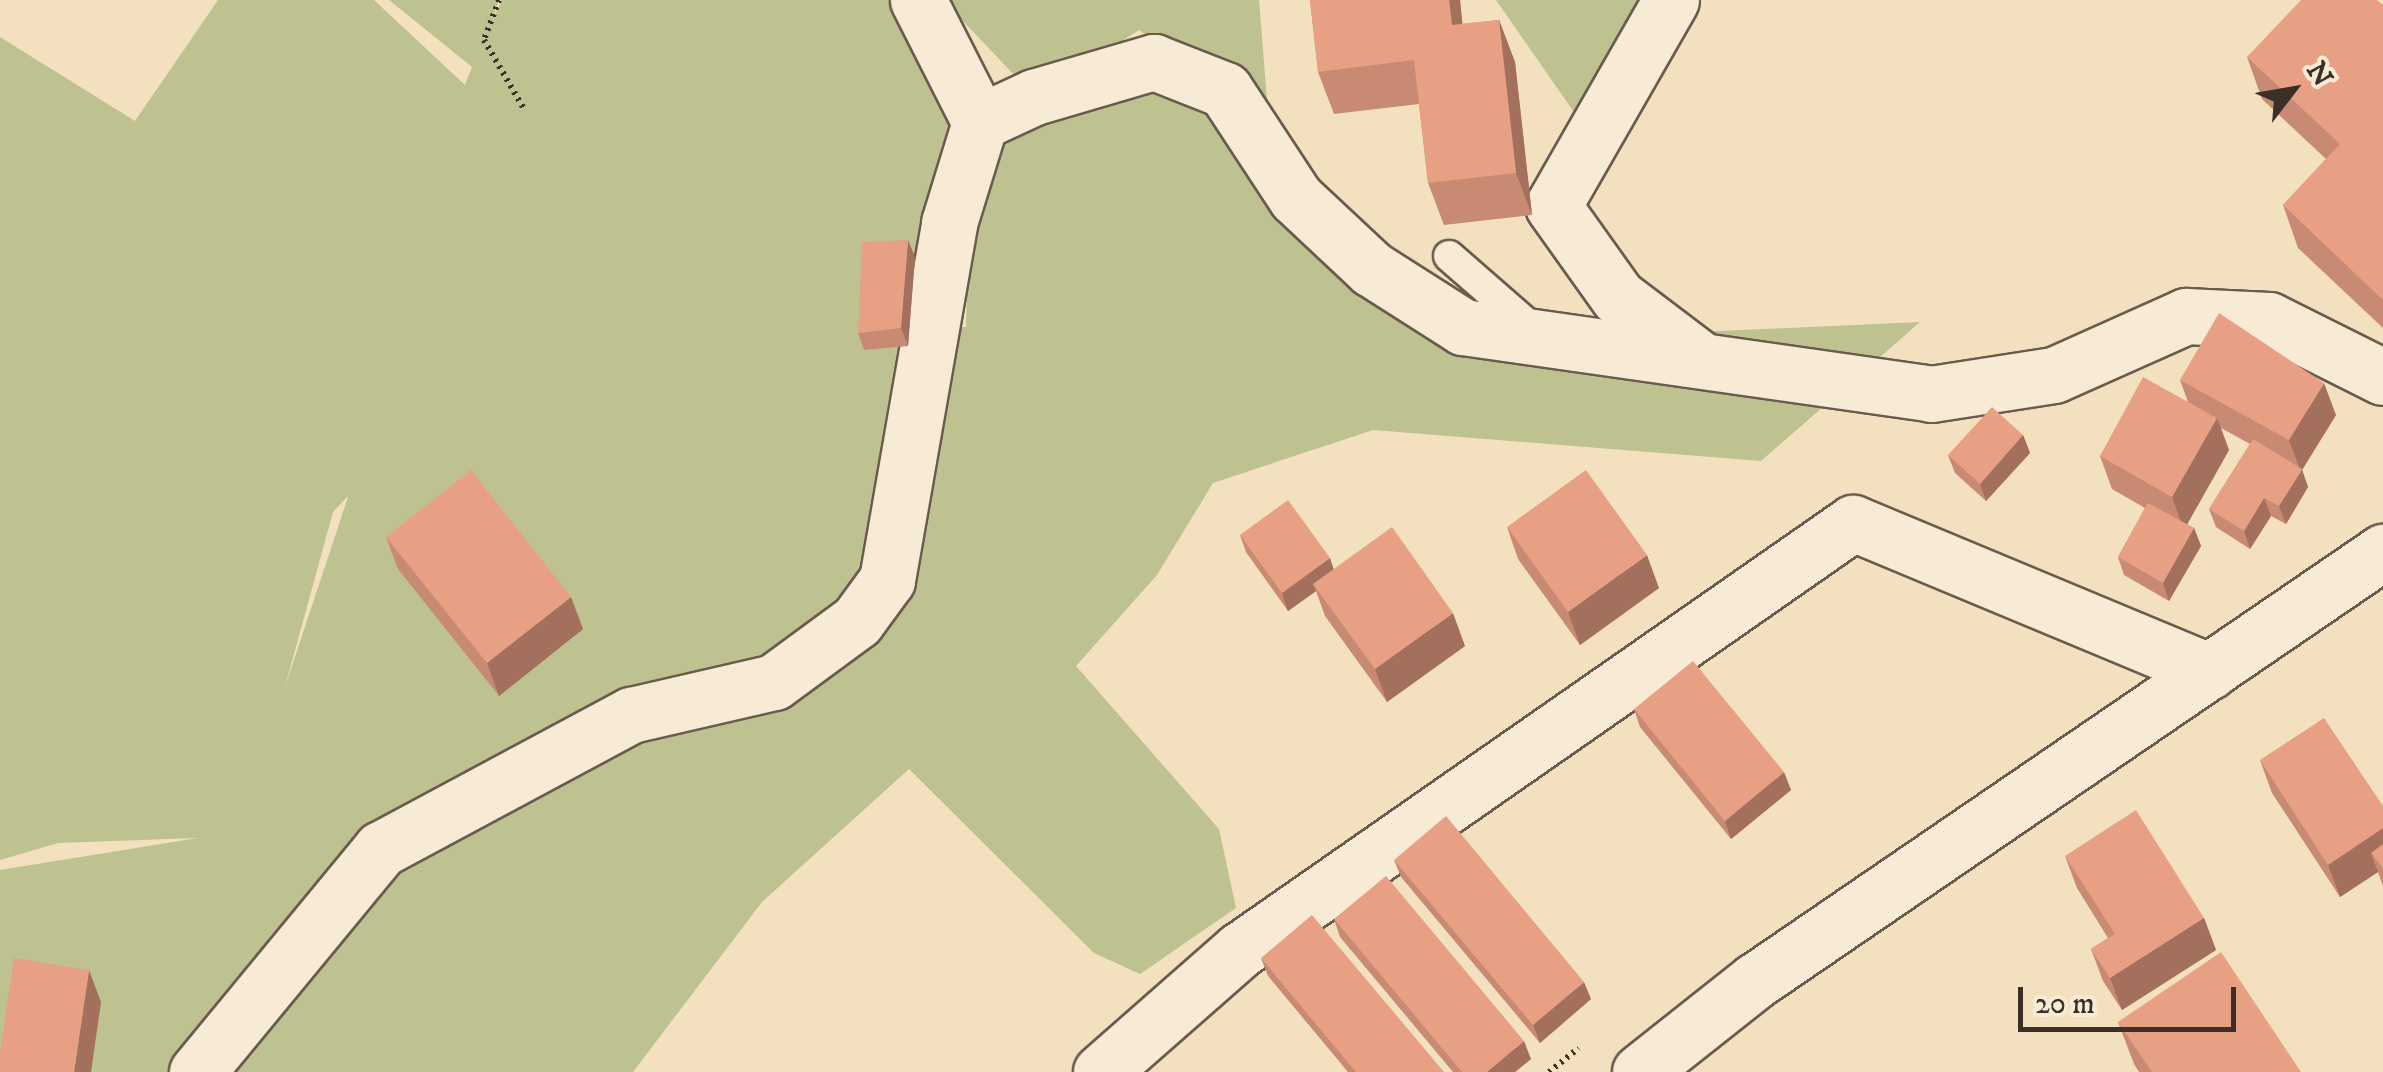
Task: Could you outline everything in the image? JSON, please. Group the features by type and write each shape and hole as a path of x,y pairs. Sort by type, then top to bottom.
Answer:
{"street":[{"path":"198,1072 381,849 631,715 774,682 857,621 887,580 949,223 980,122 918,0"},
{"path":"1671,0 1553,206 1618,297 1704,362"},
{"path":"980,122 1034,96 1154,62 1225,90 1296,198 1372,269 1463,327 1932,394 2054,375 2186,316 2268,320 2383,377"},
{"path":"1101,1072 1240,950 1853,524 2208,671"},
{"path":"1640,1072 1755,981 2383,552"}],"lane":[{"path":"1448,256 1545,340"}],"path":[{"path":"500,0 484,40 524,109"}],"green space":[{"path":"218,0 374,0 465,85 472,67 389,0 499,0 492,21 502,0 937,0 979,122 1034,96 943,0 1259,0 1272,161 1225,90 1139,30 1039,94 1154,62 1372,269 1545,339 1920,322 1761,461 1373,430 1213,483 1157,575 1076,666 1219,829 1236,908 1140,974 1094,953 909,769 762,902 633,1072 0,1072 0,870 198,838 58,843 0,860 0,37 135,121","holes":["968,259 966,327 864,331","348,497 285,687 333,512"]},
{"path":"1496,0 1671,0 1592,138"}],"building":[{"path":"1310,0 1449,0 1452,25 1499,20 1516,173 1428,183 1414,60 1318,72"},
{"path":"2301,0 2377,0 2383,5 2383,300 2283,205 2340,144 2247,57"},
{"path":"908,240 901,328 858,333 862,242"},
{"path":"2219,313 2324,383 2289,440 2180,380"},
{"path":"2143,377 2217,418 2172,497 2100,456"},
{"path":"1992,407 2023,435 1980,484 1948,455"},
{"path":"2253,439 2302,469 2279,506 2264,498 2244,531 2209,509"},
{"path":"471,470 571,597 487,663 386,537"},
{"path":"1586,470 1647,555 1568,612 1507,527"},
{"path":"1288,500 1330,558 1282,593 1240,535"},
{"path":"2148,503 2194,528 2163,583 2118,557"},
{"path":"1392,527 1453,613 1375,669 1313,584"},
{"path":"1693,661 1784,772 1725,821 1634,709"},
{"path":"2324,718 2383,806 2383,828 2328,865 2260,760"},
{"path":"2136,810 2204,918 2110,978 2091,949 2115,934 2065,856"},
{"path":"1446,816 1584,982 1533,1025 1394,860"},
{"path":"2383,844 2383,869 2371,853"},
{"path":"1386,876 1524,1041 1487,1072 1462,1072 1334,919"},
{"path":"1312,915 1444,1072 1356,1072 1261,958"},
{"path":"2221,952 2301,1072 2152,1072 2118,1022"},
{"path":"14,958 89,970 74,1072 0,1072"}]}
